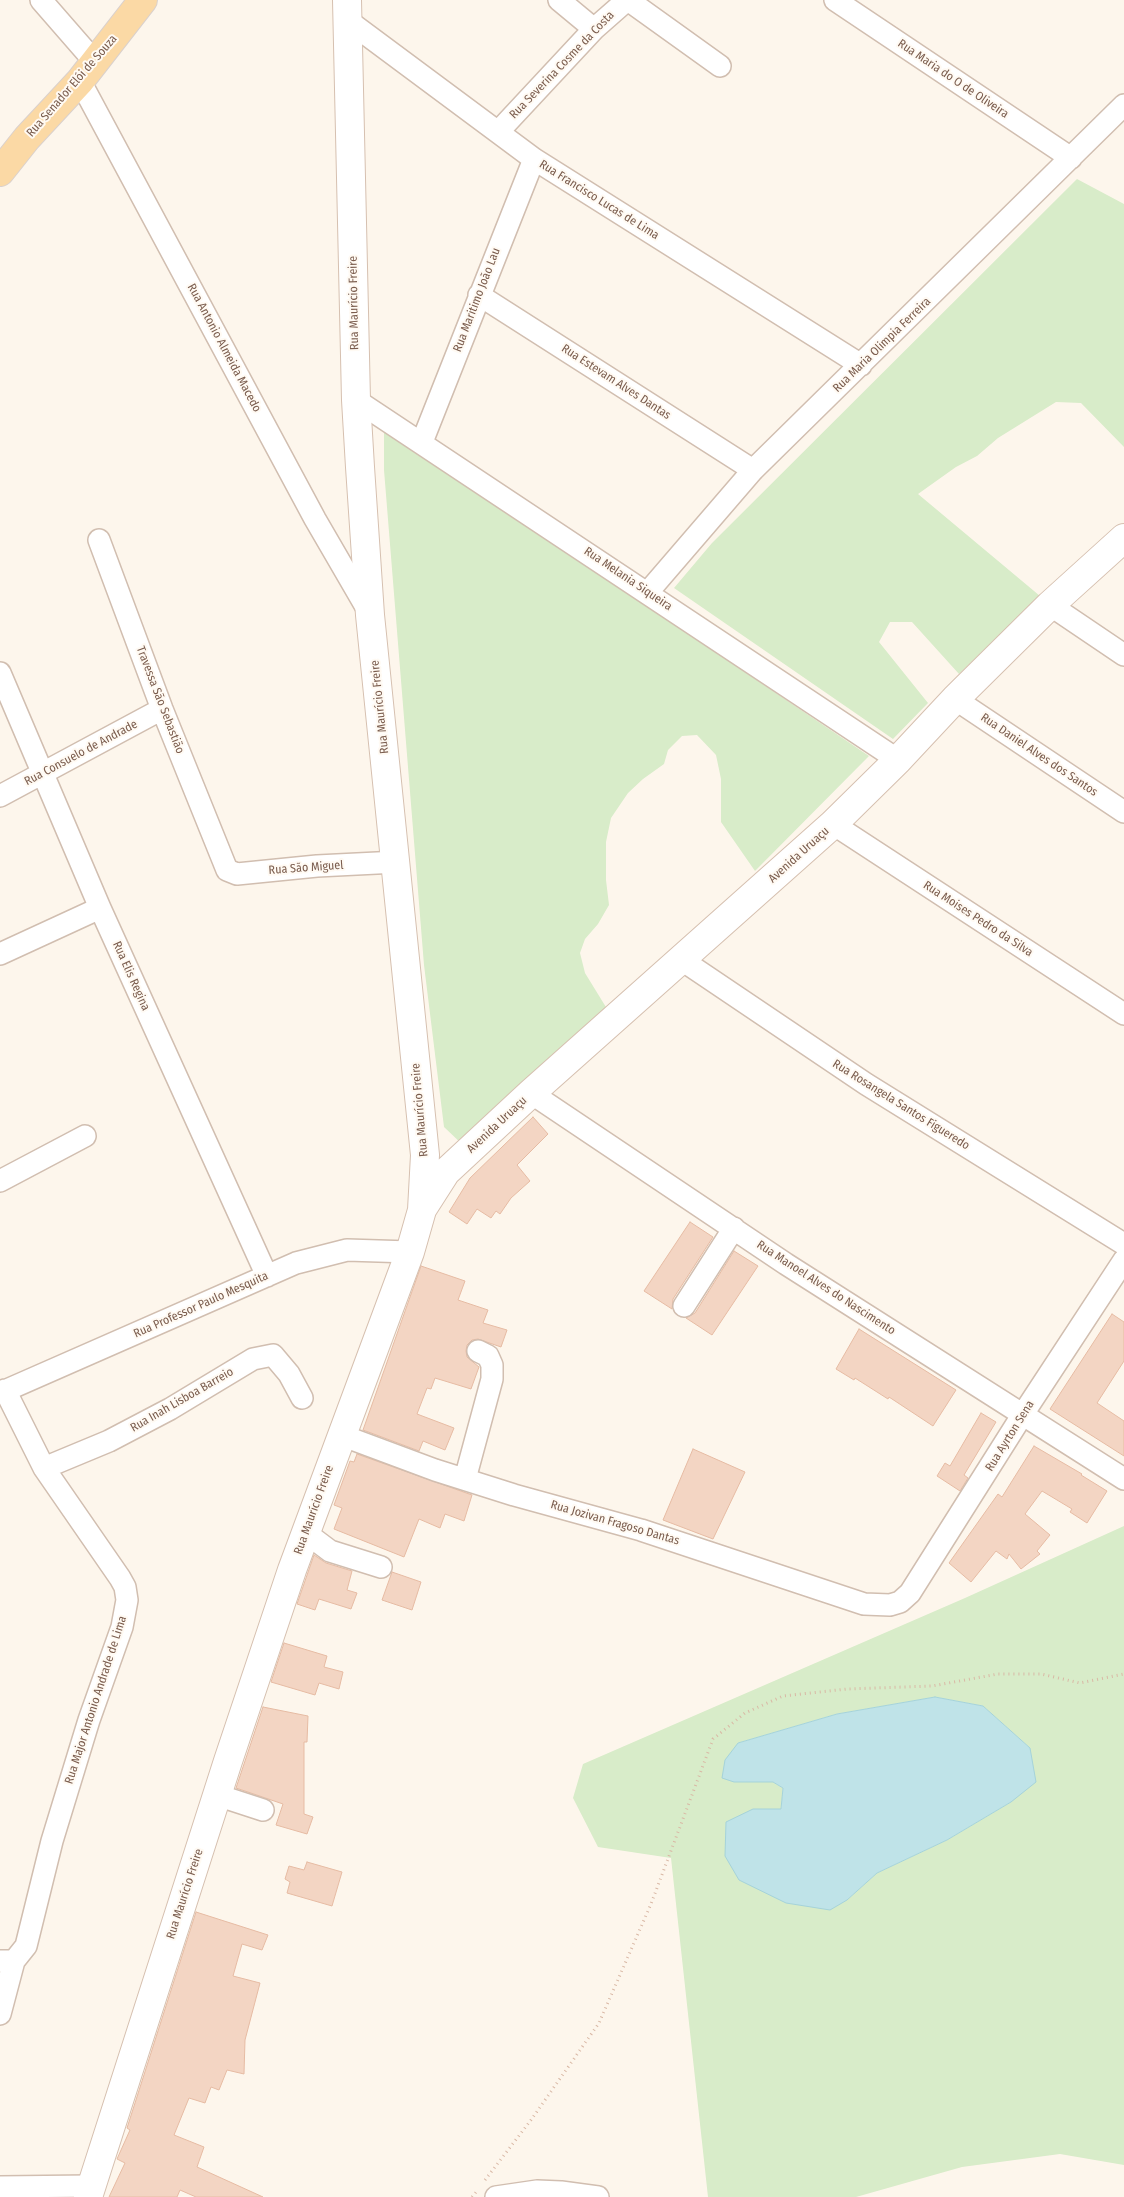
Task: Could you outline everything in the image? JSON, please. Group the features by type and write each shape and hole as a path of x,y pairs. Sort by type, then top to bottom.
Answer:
{"main road":[{"name":"Rua Senador Elói de Souza","path":"0,172 27,138 87,71 144,0"}],"street":[{"name":"Rua Antonio Almeida Macedo","path":"41,0 87,71 315,519 370,615"},
{"path":"559,0 594,29"},
{"path":"627,0 720,66"},
{"name":"Rua Severina Cosme da Costa","path":"498,132 594,29 627,0"},
{"name":"Rua Maria do O de Oliveira","path":"835,0 1071,158"},
{"name":"Rua Francisco Lucas de Lima","path":"347,10 534,159 861,365"},
{"name":"Rua Maurício Freire","path":"90,2192 217,1795 306,1533 410,1252 422,1210 425,1155 370,615 356,400 347,10"},
{"name":"Rua Maria Olimpia Ferreira","path":"648,592 753,470 1124,105"},
{"name":"Rua Maritimo João Lau","path":"422,442 534,159"},
{"name":"Rua Estevam Alves Dantas","path":"479,295 753,470"},
{"name":"Rua Melania Siqueira","path":"356,400 648,592 898,760"},
{"name":"Travessa São Sebastião","path":"99,540 162,710 222,859"},
{"name":"Avenida Uruaçu","path":"422,1210 446,1172 460,1158 530,1093 833,824 898,760 955,698 1050,605 1122,545"},
{"path":"1050,605 1124,656"},
{"name":"Rua Elis Regina","path":"0,673 100,908 267,1276"},
{"name":"Rua Daniel Alves dos Santos","path":"955,698 1124,812"},
{"name":"Rua Consuelo de Andrade","path":"0,796 162,710"},
{"name":"Rua Moises Pedro da Silva","path":"833,824 1124,1014"},
{"name":"Rua São Miguel","path":"222,859 227,870 233,874 317,866 396,862"},
{"path":"0,954 100,908"},
{"name":"Rua Rosangela Santos Figueredo","path":"682,960 866,1084 1124,1244"},
{"name":"Rua Manoel Alves do Nascimento","path":"530,1093 786,1264 1124,1479"},
{"name":"Avenida Uruaçu","path":"423,1134 434,1151 447,1159 460,1158"},
{"path":"0,1180 85,1136"},
{"path":"684,1306 734,1228"},
{"name":"Rua Professor Paulo Mesquita","path":"3,1391 296,1263 347,1250 410,1252"},
{"name":"Rua Ayrton Sena","path":"890,1605 900,1602 910,1594 1023,1414 1124,1260"},
{"path":"465,1479 492,1378 492,1366 488,1356 478,1351"},
{"name":"Rua Inah Lisboa Barreio","path":"44,1468 109,1441 170,1409 253,1360 274,1355 289,1374 302,1398"},
{"name":"Rua Major Antonio Andrade de Lima","path":"0,2014 7,1961 26,1946 52,1841 89,1720 122,1627 127,1600 126,1587 44,1468 3,1391"},
{"name":"Rua Jozivan Fragoso Dantas","path":"341,1435 435,1470 514,1495 582,1512 641,1530 864,1604 890,1605"},
{"path":"306,1533 330,1551 381,1567"},
{"path":"217,1795 263,1810"},
{"path":"0,2186 90,2192"},
{"path":"486,2189 562,2192 598,2197"}],"path":[{"path":"472,2197 486,2189 531,2120 599,2023 651,1904 713,1739 739,1718 783,1696 847,1688 932,1686 998,1674 1041,1674 1080,1683 1124,1674"}],"green space":[{"path":"1077,179 1124,204 1124,447 1081,403 1056,402 998,438 977,456 956,467 918,494 1040,596 959,674 912,622 890,622 879,642 928,703 893,739 674,588 712,543"},
{"path":"384,428 869,756 755,871 721,822 721,779 716,755 697,735 682,736 668,750 664,764 628,793 611,818 606,842 606,880 609,905 598,924 585,939 580,953 585,973 609,1012 464,1146 444,1127 424,965 384,470"},
{"path":"1124,1526 1124,2165 1060,2154 962,2167 856,2197 708,2197 671,1858 598,1847 573,1798 583,1764 965,1598","holes":["935,1697 983,1706 1030,1748 1011,1802 947,1840 877,1873 847,1900 753,1809 781,1809 783,1788 773,1782 738,1743 837,1714"]}],"water":[{"path":"935,1697 983,1706 1030,1748 1036,1782 1011,1802 947,1840 877,1873 847,1900 830,1910 786,1903 739,1880 725,1856 726,1822 753,1809 781,1809 783,1788 773,1782 734,1782 722,1778 725,1760 738,1743 837,1714"}],"building":[{"path":"533,1117 548,1134 517,1165 530,1181 511,1198 500,1214 496,1211 491,1218 477,1209 467,1224 449,1212 470,1178"},
{"path":"690,1222 713,1237 673,1299 672,1309 644,1291"},
{"path":"734,1251 758,1266 712,1335 686,1318 695,1313"},
{"path":"421,1266 465,1281 458,1300 488,1310 483,1323 507,1330 501,1347 478,1339 472,1340 467,1345 467,1357 479,1367 471,1389 435,1378 431,1389 427,1388 417,1414 454,1428 445,1450 423,1441 419,1451 363,1430"},
{"path":"1112,1314 1124,1322 1124,1361 1097,1403 1124,1421 1124,1456 1050,1409"},
{"path":"859,1329 956,1390 933,1426 889,1397 888,1399 855,1378 854,1380 836,1369"},
{"path":"981,1413 996,1422 964,1475 968,1478 960,1491 937,1476 945,1463 950,1466"},
{"path":"1034,1446 1107,1491 1087,1523 1070,1512 1072,1509 1042,1491 1025,1514 1050,1535 1037,1551 1040,1554 1021,1569 1009,1554 1007,1559 996,1551 971,1582 949,1563 998,1494 1002,1497"},
{"path":"693,1449 745,1472 713,1539 663,1520"},
{"path":"357,1454 472,1495 464,1521 445,1514 440,1528 419,1519 404,1557 334,1529 342,1508 334,1505 350,1461 354,1462"},
{"path":"314,1555 326,1563 352,1571 347,1590 357,1593 351,1609 319,1599 315,1610 297,1604"},
{"path":"392,1572 421,1582 412,1610 382,1600"},
{"path":"284,1643 327,1656 324,1667 343,1672 339,1689 319,1683 315,1695 271,1682"},
{"path":"263,1707 308,1716 307,1742 304,1742 304,1814 313,1817 307,1834 276,1825 283,1804 236,1788"},
{"path":"307,1862 342,1872 332,1906 287,1893 290,1882 285,1879 289,1866 304,1870"},
{"path":"196,1912 268,1935 262,1950 242,1944 233,1976 260,1983 245,2040 244,2074 227,2070 219,2090 211,2087 205,2103 189,2098 174,2135 204,2147 197,2167 263,2197 196,2197 180,2190 177,2197 109,2197 125,2163 117,2159 130,2130 127,2128"}]}
